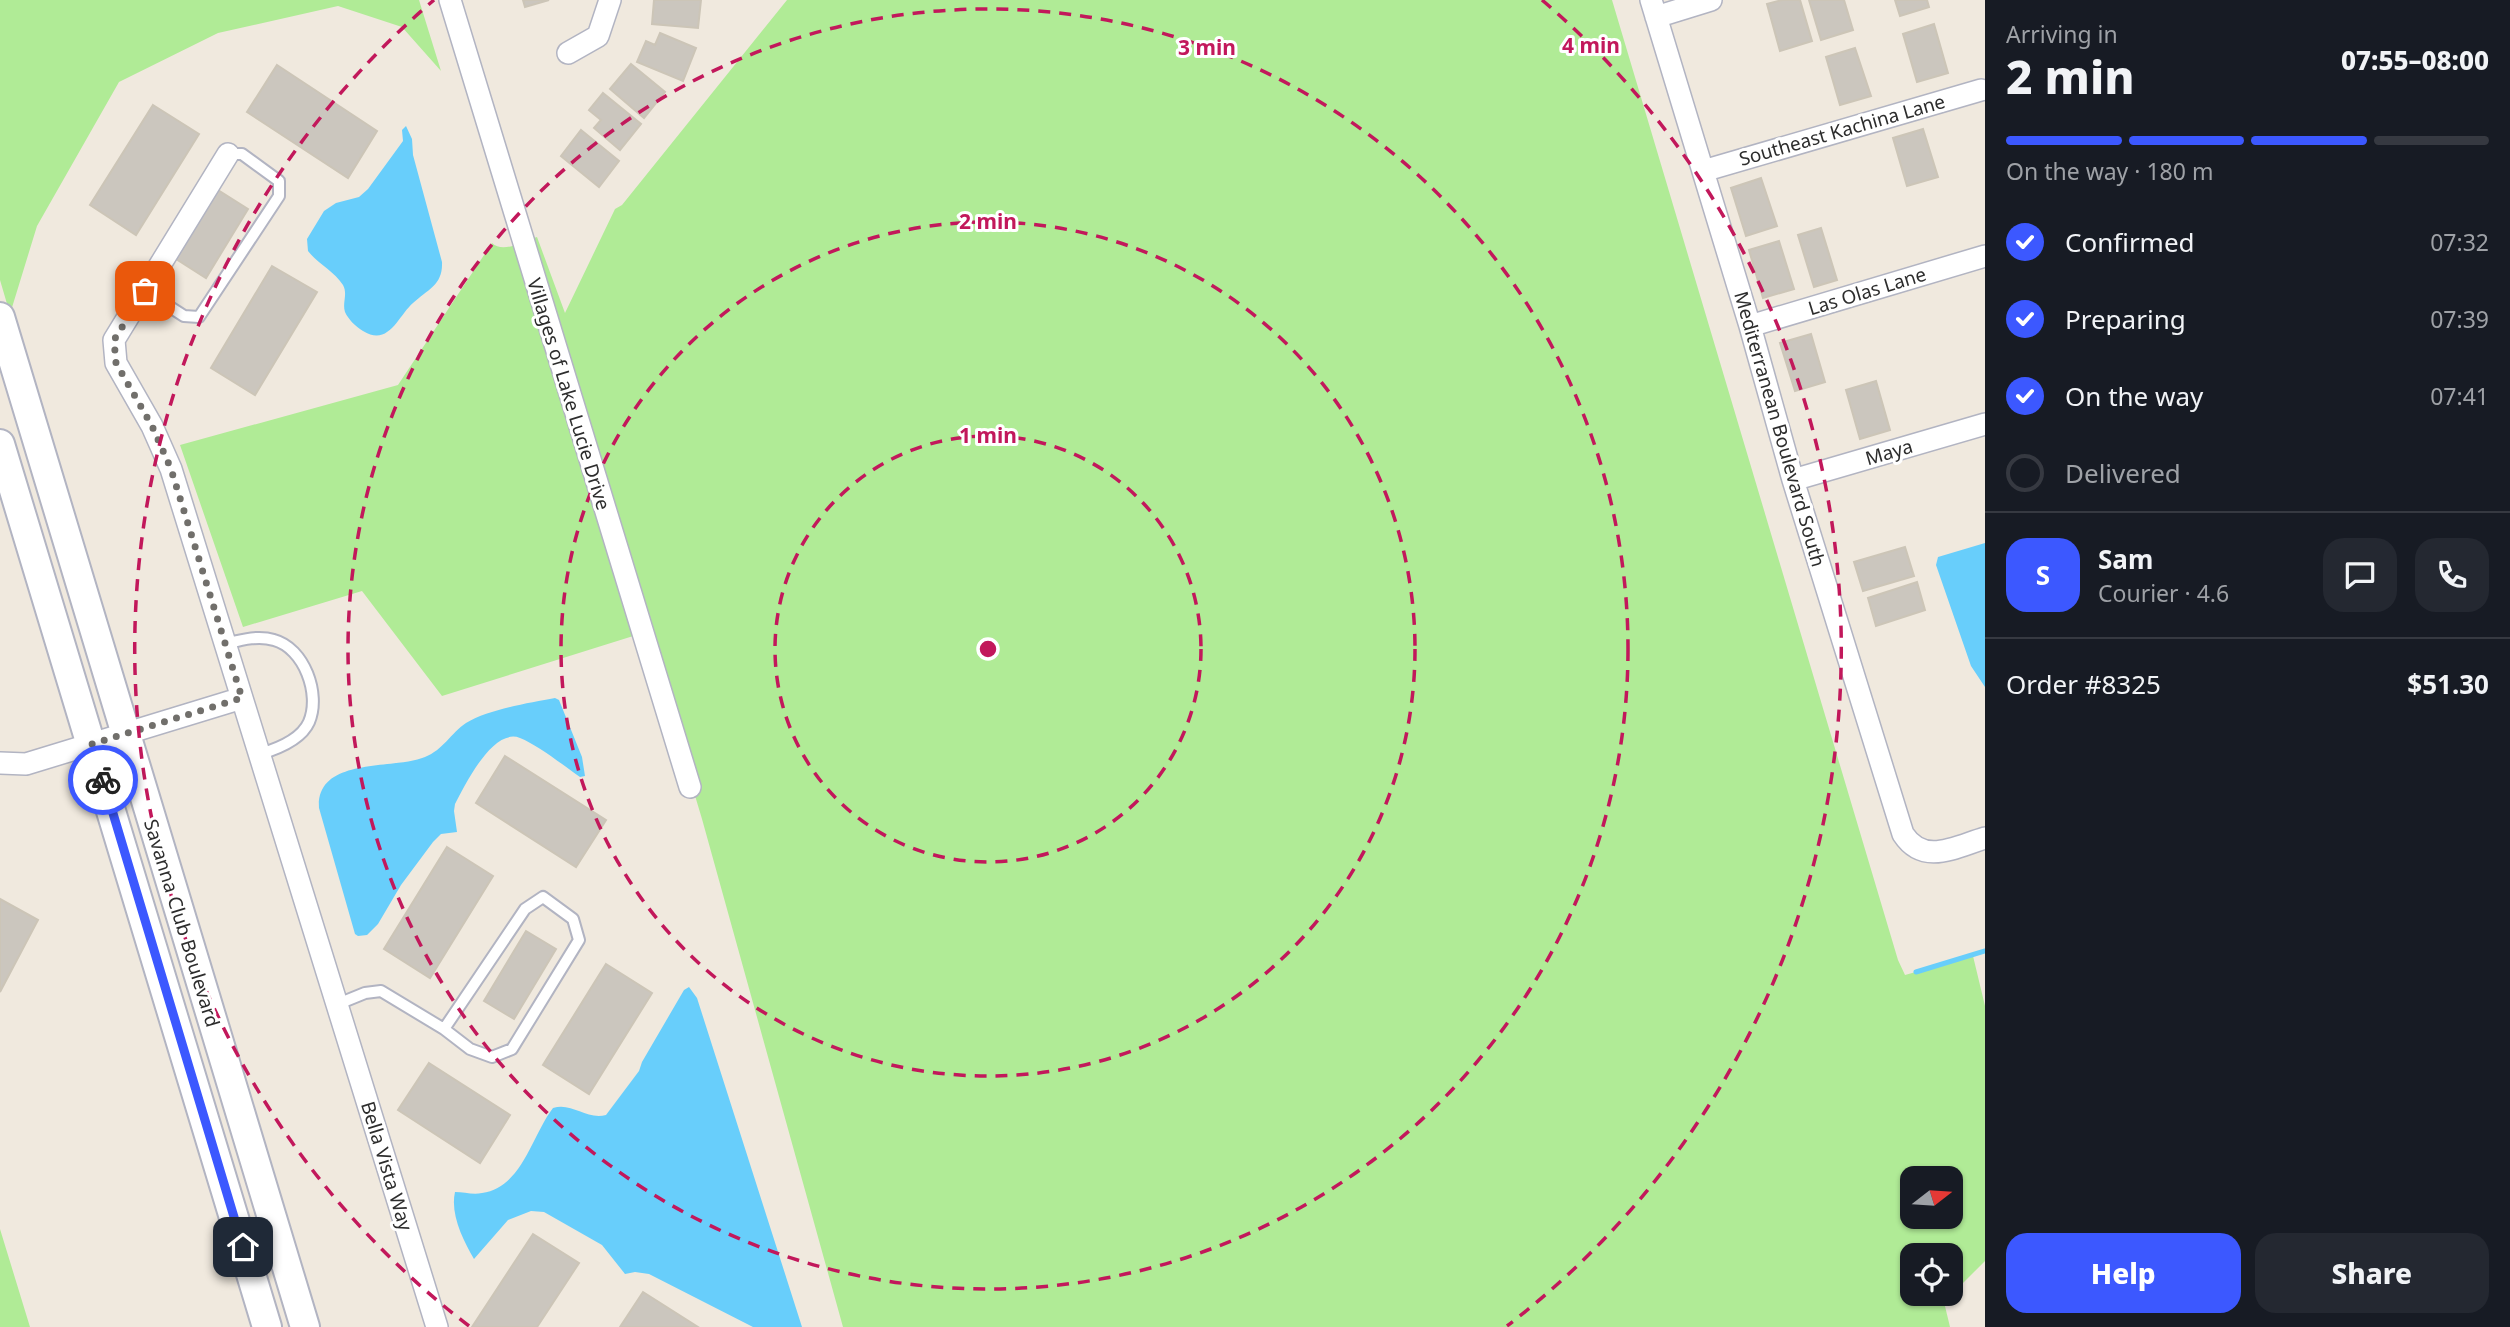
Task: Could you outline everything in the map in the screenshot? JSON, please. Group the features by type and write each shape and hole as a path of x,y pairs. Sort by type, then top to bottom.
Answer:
{"street":[{"name":"Villages of Lake Lucie Drive","path":"450,0 690,787"},
{"path":"568,53 598,36 610,0"},
{"path":"1653,8 1712,0"},
{"name":"Mediterranean Boulevard South","path":"1653,8 1750,326 1793,480 1903,834 1920,852 1931,853 1985,838"},
{"name":"Southeast Kachina Lane","path":"1703,170 1981,89"},
{"name":"Bella Vista Way","path":"228,154 114,340 116,363 152,426 171,469 437,1327"},
{"name":"Las Olas Lane","path":"1750,326 1985,256"},
{"name":"Savanna Club Boulevard","path":"0,317 304,1327"},
{"name":"Maya","path":"1793,480 1985,424"},
{"name":"Savanna Club Boulevard","path":"0,444 267,1327"},
{"path":"0,763 26,764 242,698"}],"lane":[{"path":"145,291 184,316 199,317 279,196 279,181 242,154 228,154"},
{"path":"225,644 249,638 275,640 296,653 308,676 312,701 309,723 295,738 260,754"},
{"path":"338,1004 365,993 381,991 444,1029 470,1049 492,1057 512,1049 579,940 573,919 543,897 525,909 444,1029"}],"green space":[{"path":"0,0 419,0 441,71 402,27 338,6 218,33 119,82 37,226 10,314 0,280"},
{"path":"787,0 1612,0 1898,960 1905,975 1973,956 1985,1006 1985,1261 1963,1283 1963,1243 1900,1243 1900,1306 1945,1306 1950,1327 843,1327 702,819 646,632 442,696 362,591 243,627 180,445 398,385 492,243 508,247 537,237 565,313 615,209 622,205"},
{"path":"0,1229 30,1327 0,1327"}],"water":[{"path":"406,126 412,139 413,155 442,270 434,286 413,303 392,328 386,333 372,335 352,323 344,309 343,285 308,251 307,239 324,211 336,203 359,197 368,189 403,141 402,130"},
{"path":"1985,543 1985,687 1971,666 1936,565 1938,557"},
{"path":"555,698 559,700 582,757 585,776 580,777 520,738 510,737 500,741 481,760 455,804 457,832 441,834 433,842 401,885 378,924 367,935 355,934 319,808 321,791 330,780 343,772 425,757 475,718 509,707"},
{"path":"689,987 697,998 802,1327 753,1327 649,1274 625,1274 602,1245 544,1212 531,1211 508,1220 474,1259 458,1227 454,1209 455,1192 482,1193 496,1189 507,1181 525,1159 553,1108 566,1107 592,1115 606,1115 639,1071 684,990"}],"building":[{"path":"523,0 549,0 525,7"},
{"path":"654,0 701,0 698,28 652,24"},
{"path":"1782,0 1800,0 1812,41 1780,51 1767,4"},
{"path":"1809,0 1844,0 1853,30 1821,40"},
{"path":"1895,0 1927,0 1929,7 1900,16"},
{"path":"1934,24 1948,73 1917,82 1903,34"},
{"path":"660,33 696,48 683,81 637,62 646,41 655,45"},
{"path":"1855,48 1871,96 1840,105 1826,57"},
{"path":"631,64 665,92 644,118 610,89"},
{"path":"277,65 377,131 348,178 247,112"},
{"path":"603,93 641,124 620,150 594,128 601,120 589,110"},
{"path":"153,105 199,134 136,235 90,205"},
{"path":"1923,129 1938,177 1907,186 1893,138"},
{"path":"581,130 619,161 599,187 561,156"},
{"path":"1761,178 1777,226 1746,236 1731,188"},
{"path":"218,190 248,209 206,278 176,259"},
{"path":"1821,228 1837,280 1814,287 1798,235"},
{"path":"1779,241 1794,289 1763,298 1749,250"},
{"path":"272,266 317,292 255,395 211,368"},
{"path":"1811,334 1825,382 1795,391 1780,343"},
{"path":"1876,381 1890,430 1860,439 1846,390"},
{"path":"1905,547 1914,576 1863,591 1854,562"},
{"path":"1917,582 1925,610 1876,626 1868,598"},
{"path":"505,756 606,820 576,867 476,803"},
{"path":"447,847 493,876 430,978 384,949"},
{"path":"0,899 38,920 0,992"},
{"path":"526,931 556,949 514,1019 484,1001"},
{"path":"606,964 652,993 589,1094 543,1065"},
{"path":"429,1063 510,1115 480,1163 398,1110"},
{"path":"533,1234 579,1263 537,1327 472,1327"},
{"path":"643,1292 698,1327 620,1327"}],"waterway":[{"path":"1916,972 1985,951"}],"way so far":[{"path":"103,780 92,744 242,698 171,469 152,426 116,363 114,340 145,291"}],"route":[{"path":"103,780 243,1247"}]}
